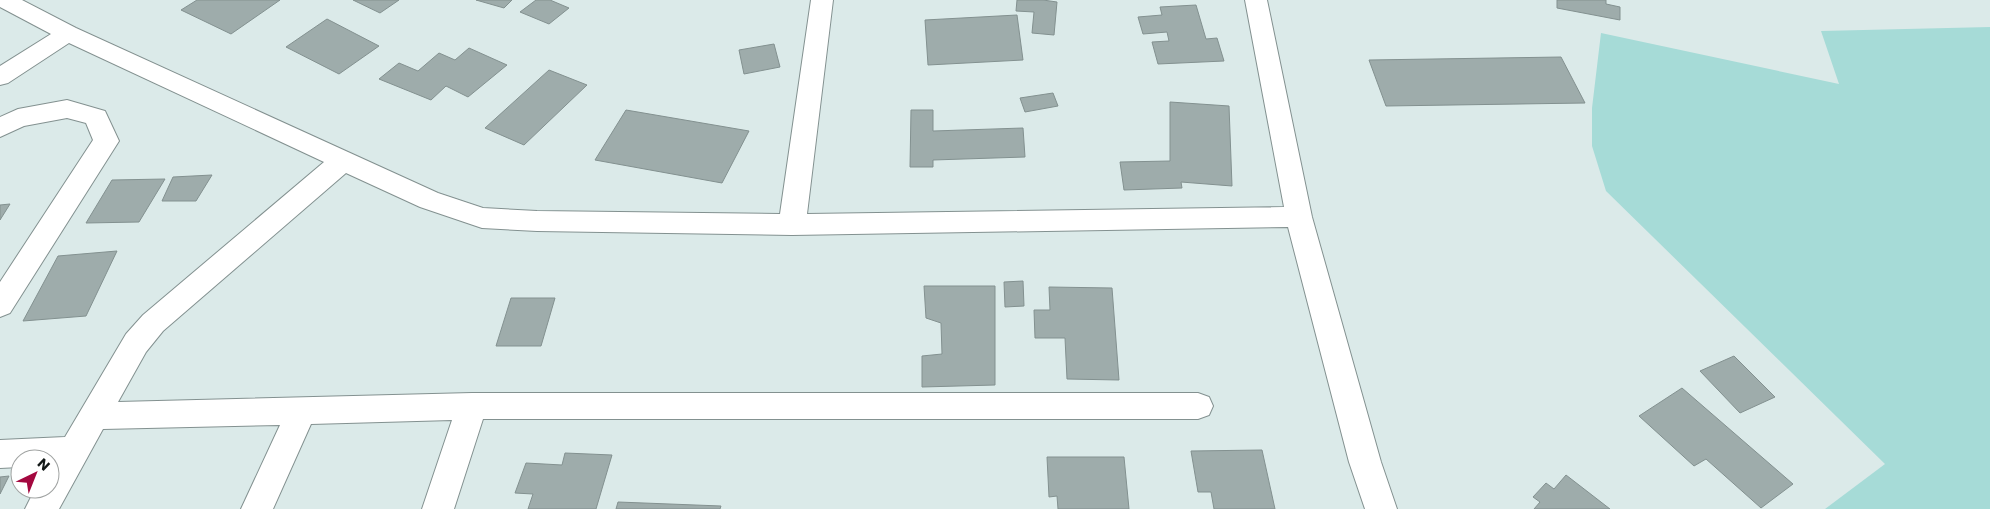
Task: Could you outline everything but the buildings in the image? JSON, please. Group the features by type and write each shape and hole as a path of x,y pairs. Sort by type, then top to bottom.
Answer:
{"street":[{"path":"4,0 68,33 343,161 429,200 482,218 537,221 792,225 1299,217"},
{"path":"792,225 822,0"},
{"path":"1256,0 1299,217 1365,462 1381,509"},
{"path":"0,77 68,33"},
{"path":"0,128 18,118 66,109 96,116 106,141 0,305"},
{"path":"41,509 136,343 153,323 343,161"},
{"path":"93,416 472,406 1198,406"},
{"path":"438,509 472,406"},
{"path":"256,509 302,410"},
{"path":"0,454 73,451"}],"shaded area":[{"path":"1990,27 1990,509 1825,509 1885,464 1606,191 1592,146 1592,108 1601,33 1839,84 1821,31"}]}
